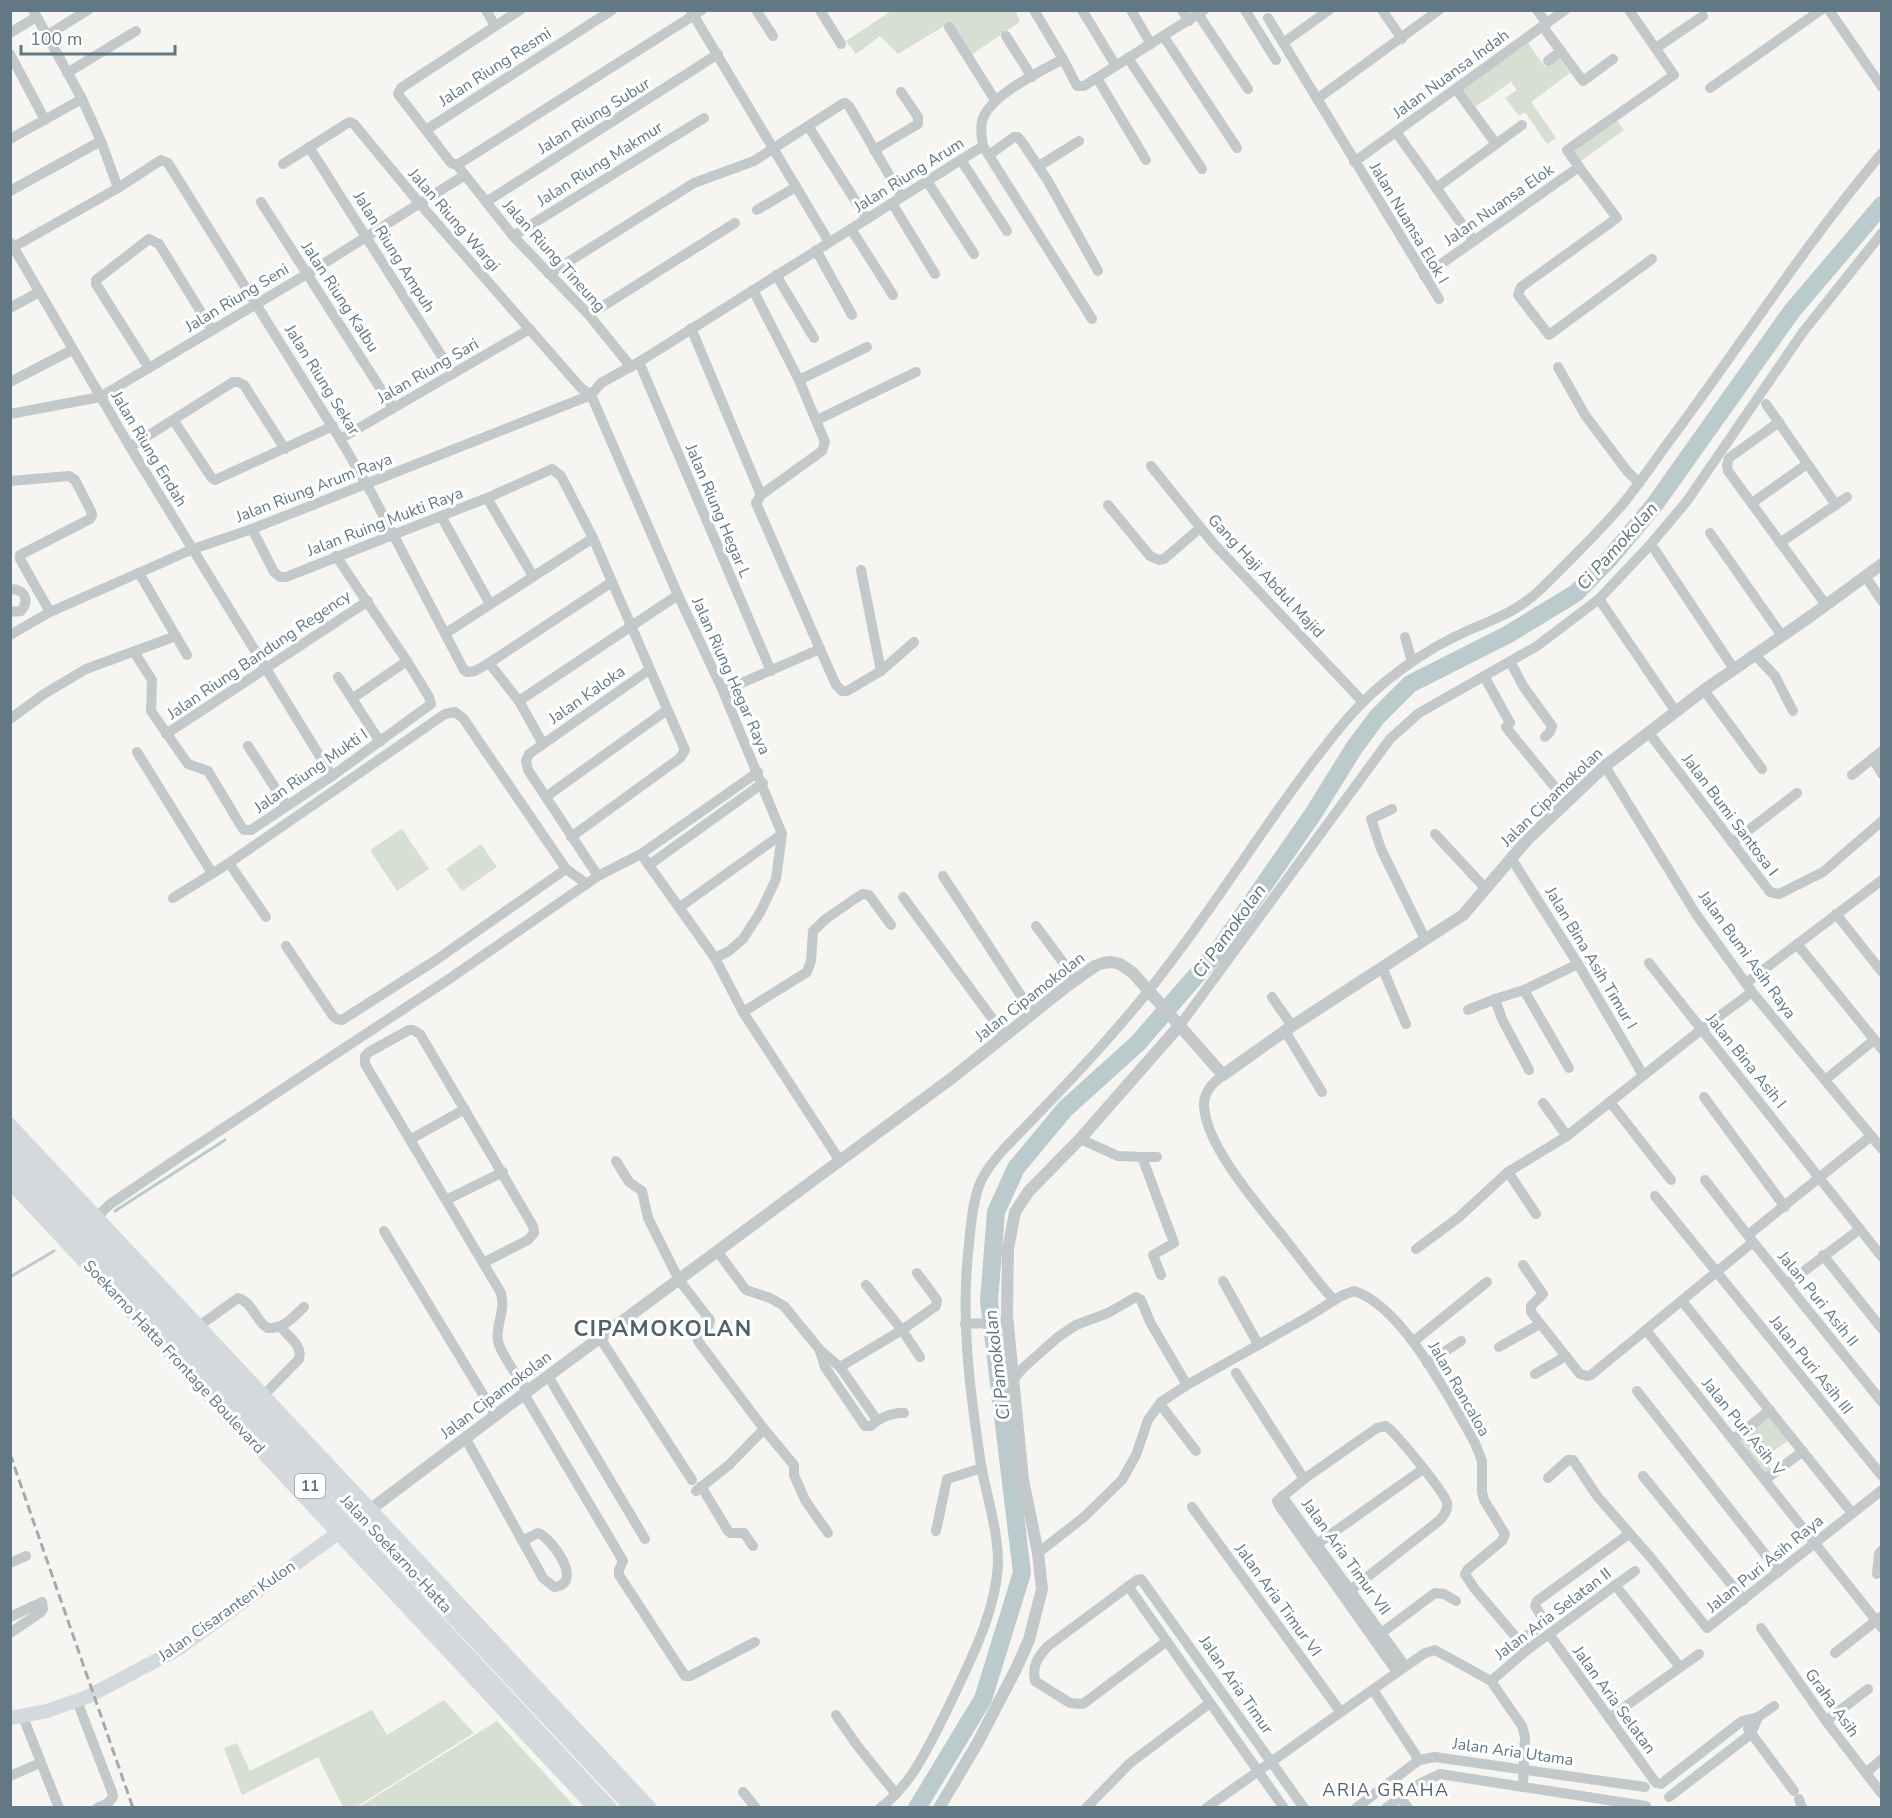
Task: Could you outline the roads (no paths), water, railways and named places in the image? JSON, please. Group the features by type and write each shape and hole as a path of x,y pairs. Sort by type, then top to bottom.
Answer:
{"highway":[{"name":"Jalan Soekarno-Hatta","path":"10,1142 257,1396 633,1808"},
{"name":"Jalan Soekarno-Hatta","path":"10,1164 609,1808"},
{"path":"257,1396 287,1420"},
{"path":"548,1699 567,1736"}],"main road":[{"name":"Jalan Soekarno-Hatta","path":"10,1125 200,1326 257,1396"},
{"name":"Soekarno Hatta Frontage Boulevard","path":"10,1182 338,1533"},
{"path":"287,1420 372,1509"},
{"name":"Jalan Soekarno-Hatta","path":"372,1509 548,1699"},
{"name":"Jalan Soekarno-Hatta","path":"338,1533 595,1808"},
{"name":"Jalan Cisaranten Kulon","path":"17,1718 94,1694 178,1649 338,1533"},
{"path":"548,1699 650,1808"}],"street":[{"path":"46,36 88,10"},
{"path":"486,10 495,26 520,10"},
{"name":"Jalan Riung Resmi","path":"426,129 612,10"},
{"path":"756,10 773,36"},
{"path":"820,10 841,44"},
{"path":"1034,10 1077,86 1084,86 1197,15"},
{"path":"1082,10 1116,66"},
{"path":"1131,10 1151,44"},
{"path":"1182,10 1197,15 1248,89"},
{"path":"1245,10 1276,60"},
{"path":"1283,43 1329,10"},
{"path":"1382,10 1402,39"},
{"path":"1317,99 1439,10"},
{"path":"1537,10 1561,51 1583,81 1612,59"},
{"name":"Jalan Nuansa Indah","path":"1354,162 1565,10"},
{"name":"Jalan Nuansa Elok","path":"1424,276 1579,167 1567,150 1674,75 1629,10"},
{"path":"1710,88 1821,10"},
{"path":"1829,10 1881,87"},
{"path":"457,165 695,12 772,148 830,242"},
{"path":"10,33 35,14 82,99 101,141 118,188"},
{"path":"1656,48 1703,16"},
{"name":"Jalan Nuansa Elok I","path":"1268,18 1438,299"},
{"name":"Jalan Riung Tineung","path":"495,26 399,90 399,94 451,163 457,165 513,236 551,272 635,365"},
{"path":"949,27 995,100 1063,59"},
{"path":"67,73 136,31"},
{"path":"1006,36 1032,77"},
{"path":"1164,37 1238,148"},
{"path":"1548,61 1561,51"},
{"path":"10,54 45,120"},
{"name":"Jalan Riung Subur","path":"486,202 718,54"},
{"path":"1128,57 1202,169"},
{"path":"1097,78 1146,160"},
{"path":"1456,89 1496,144"},
{"path":"874,150 918,124 918,117 901,92"},
{"path":"10,139 82,99"},
{"name":"Jalan Riung Arum","path":"591,395 601,383 635,365 961,160 986,150 981,121 995,100"},
{"path":"551,272 694,183 754,161 845,103 849,106 874,150 935,274"},
{"name":"Jalan Riung Makmur","path":"513,236 704,118"},
{"name":"Jalan Riung Wargi","path":"283,164 346,124 354,124 420,204 581,388 591,395"},
{"path":"1436,188 1522,125"},
{"path":"808,126 867,219"},
{"path":"1396,132 1474,241"},
{"path":"1092,319 986,150 1018,137 1039,166 1098,271"},
{"path":"10,190 101,141"},
{"path":"1039,166 1079,141"},
{"name":"Jalan Riung Ampuh","path":"309,147 453,374"},
{"path":"880,1808 911,1777 940,1724 964,1674 992,1601 996,1582 997,1542 982,1468 970,1382 970,1324 966,1276 971,1224 977,1194 988,1168 1152,993 1310,768 1350,715 1412,662 1466,631 1504,616 1522,605 1583,546 1639,483 1846,195 1881,153"},
{"name":"Jalan Riung Sekar","path":"11,246 118,188 161,160 168,163 333,426 464,670 475,671 489,663"},
{"path":"961,160 1007,231"},
{"path":"1579,167 1617,218 1521,286 1518,295 1548,335 1652,259"},
{"name":"Jalan Riung Seni","path":"10,414 100,397 307,274 465,175"},
{"path":"927,182 974,254"},
{"path":"757,210 796,186"},
{"name":"Jalan Riung Kalbu","path":"261,202 393,408"},
{"path":"588,315 735,223"},
{"path":"851,229 893,295"},
{"path":"939,1808 977,1744 1016,1669 1029,1640 1042,1589 1038,1553 1023,1480 1013,1380 1004,1322 1008,1249 1015,1212 1034,1186 1080,1139 1177,1022 1390,739 1419,712 1511,663 1537,646 1599,599 1650,544 1687,501 1803,332 1881,233"},
{"path":"148,368 96,284 96,280 149,239 159,244 212,330"},
{"name":"Jalan Riung Endah","path":"11,246 130,447 332,776"},
{"path":"816,250 852,315"},
{"path":"776,275 814,338"},
{"path":"753,290 799,380 825,442 822,451 761,495 756,503 836,685 842,691 847,691 881,671 914,642"},
{"path":"10,308 39,292"},
{"path":"691,328 761,495"},
{"name":"Jalan Riung Sari","path":"340,439 530,329"},
{"path":"799,380 867,347"},
{"path":"10,382 72,350"},
{"name":"Jalan Riung Hegar L","path":"635,365 771,671"},
{"path":"1558,367 1585,415 1639,483"},
{"path":"817,420 916,372"},
{"path":"130,447 233,382 238,382 244,385 285,449"},
{"name":"Jalan Riung Arum Raya","path":"10,635 46,614 193,549 252,529 591,395"},
{"name":"Jalan Riung Hegar Raya","path":"591,395 678,595 723,691 783,834"},
{"path":"1766,404 1836,505"},
{"path":"174,421 215,480 333,426"},
{"path":"1779,422 1727,462 1728,471 1826,605"},
{"path":"1752,503 1808,464"},
{"name":"Gang Haji Abdul Majid","path":"1151,466 1200,528 1363,702"},
{"name":"Jalan Ruing Mukti Raya","path":"252,529 274,572 280,577 286,577 487,498 552,469 561,476 593,538"},
{"path":"10,481 69,476 75,480 92,515 90,519 22,553 20,559 46,614 16,612"},
{"path":"1780,543 1847,497"},
{"path":"487,498 533,576"},
{"path":"1108,505 1150,556 1159,560 1164,559 1200,528"},
{"path":"441,516 490,604"},
{"path":"1710,533 1782,636"},
{"path":"446,633 593,538 685,750 680,759 571,837"},
{"path":"1655,550 1734,669"},
{"name":"Jalan Riung Mukti I","path":"134,652 152,680 150,707 166,734 188,764 208,771 244,830 251,830 332,776 430,704 429,697 407,661 336,556"},
{"name":"Jalan Cipamokolan","path":"372,1509 952,1078 1095,966 1111,962 1127,968 1152,993 1223,1075 1289,1028 1463,915 1527,840 1605,766 1704,690 1881,564"},
{"path":"861,570 881,671"},
{"path":"139,573 187,656"},
{"path":"1865,576 1879,597"},
{"path":"543,744 519,701 489,663 612,582"},
{"path":"23,592 33,583"},
{"path":"10,589 23,592 26,599 26,606 16,612"},
{"path":"519,701 678,595"},
{"path":"1599,599 1676,712"},
{"name":"Jalan Riung Bandung Regency","path":"166,734 368,601"},
{"path":"10,719 44,693 86,669 176,636"},
{"path":"1405,637 1412,662"},
{"path":"723,691 820,649"},
{"path":"1755,655 1774,676 1793,711"},
{"path":"353,698 407,661"},
{"path":"1511,663 1523,686 1552,726 1551,732 1545,737"},
{"name":"Jalan Kaloka","path":"547,796 528,770 526,760 529,754 649,670"},
{"path":"1484,676 1510,723 1506,727 1567,802"},
{"path":"338,677 380,742"},
{"path":"1704,690 1762,769"},
{"path":"598,876 571,837 547,796 667,710"},
{"path":"173,898 229,863 445,714 455,712 463,718 566,869 587,884"},
{"name":"Jalan Bumi Santosa I","path":"1649,733 1770,892 1779,894 1822,872 1881,821"},
{"path":"248,746 287,806"},
{"path":"137,752 212,873"},
{"path":"1852,775 1877,755 1881,774"},
{"name":"Jalan Bumi Asih Raya","path":"1605,766 1696,914 1749,988 1881,1149"},
{"path":"97,1217 109,1205 181,1156 439,986 598,876 641,854 758,772"},
{"path":"649,865 763,783"},
{"path":"1732,843 1797,793"},
{"path":"1392,809 1371,819 1381,849 1425,939"},
{"path":"680,907 783,834"},
{"path":"715,958 729,951 743,939 761,910 776,879 783,834"},
{"path":"1435,834 1486,889"},
{"path":"641,854 715,958 743,1012 840,1161"},
{"name":"Jalan Bina Asih Timur I","path":"1511,858 1578,964 1643,1075"},
{"path":"229,863 266,917"},
{"path":"286,946 333,1016 342,1020 436,960 566,869"},
{"path":"943,876 1033,1014"},
{"path":"1416,1249 1458,1218 1508,1172 1567,1136 1610,1102 1701,1029 1797,944 1836,914 1879,886"},
{"path":"743,1012 805,975 811,961 813,931 827,918 862,894 869,895 891,926"},
{"path":"903,897 1005,1036"},
{"path":"1836,914 1881,972"},
{"path":"1036,926 1076,980"},
{"path":"1797,944 1878,1044 1825,1080"},
{"name":"Jalan Bina Asih I","path":"1649,963 1881,1257"},
{"path":"1468,1010 1524,990 1578,964"},
{"path":"1382,967 1406,1024"},
{"path":"1524,990 1569,1068"},
{"path":"1272,997 1322,1092"},
{"path":"1495,999 1502,1019 1529,1070"},
{"path":"483,1263 528,1240 534,1233 533,1226 420,1034 413,1029 405,1031 369,1052 364,1061 411,1139 446,1200 483,1263 501,1293 503,1302 498,1339 500,1346 622,1559 619,1575 685,1676 690,1676 755,1642"},
{"path":"1038,1553 1084,1517 1122,1480 1136,1455 1148,1420 1160,1404 1187,1385 1334,1300 1251,1195 1226,1161 1213,1136 1206,1114 1205,1096 1214,1082 1223,1075"},
{"path":"1704,1097 1785,1207"},
{"path":"1610,1102 1671,1180"},
{"path":"1543,1104 1567,1136"},
{"path":"411,1139 465,1109"},
{"path":"1523,1266 1543,1292 1543,1296 1530,1308 1531,1312 1580,1374 1587,1376 1716,1273 1785,1207 1871,1136"},
{"path":"1080,1139 1118,1156 1157,1157"},
{"path":"1142,1157 1174,1243 1153,1254 1161,1275"},
{"path":"616,1161 629,1182 642,1191 648,1218 679,1280 710,1320 709,1325 698,1336 698,1341 794,1465 794,1475 805,1500 828,1533"},
{"path":"446,1200 502,1172"},
{"path":"1508,1172 1536,1214"},
{"name":"Jalan Puri Asih II","path":"1705,1180 1881,1402"},
{"name":"Jalan Puri Asih III","path":"1655,1196 1881,1476"},
{"path":"1787,1284 1860,1229"},
{"path":"384,1231 495,1416"},
{"path":"717,1251 746,1290 770,1298 784,1306 820,1350 840,1367 877,1420"},
{"path":"1823,1256 1881,1329"},
{"path":"840,1367 902,1330 936,1306 937,1299 917,1273"},
{"path":"1223,1281 1258,1344"},
{"path":"1414,1341 1487,1282"},
{"path":"866,1285 902,1330 920,1357"},
{"name":"Jalan Rancaloa","path":"1334,1300 1347,1292 1360,1293 1386,1312 1414,1341 1475,1443 1482,1461 1484,1500 1505,1533 1502,1540 1466,1571 1466,1577 1524,1646"},
{"path":"1013,1380 1058,1337 1076,1325 1108,1313 1136,1297 1140,1300 1150,1322 1187,1385"},
{"path":"200,1326 238,1298 249,1305 263,1326 273,1329 281,1327 304,1307"},
{"path":"1682,1301 1852,1514"},
{"path":"970,1324 1004,1322"},
{"path":"1499,1347 1540,1324"},
{"path":"257,1396 299,1359 301,1354 300,1348 281,1327"},
{"name":"Jalan Puri Asih V","path":"1646,1330 1880,1621"},
{"path":"600,1338 728,1531 744,1533 753,1545"},
{"path":"1427,1363 1461,1341"},
{"path":"820,1350 825,1367 862,1423 868,1427 877,1420 898,1412 904,1413"},
{"path":"1535,1374 1566,1356"},
{"path":"1236,1373 1304,1479 1384,1426 1389,1427 1446,1501 1445,1514 1440,1520 1347,1593"},
{"path":"548,1376 645,1539"},
{"path":"1637,1391 1779,1572"},
{"path":"1160,1404 1196,1450"},
{"path":"1734,1439 1770,1410"},
{"path":"696,1486 729,1464 764,1429"},
{"path":"466,1438 536,1567 554,1587 565,1583 568,1570 544,1535 538,1533 522,1540"},
{"path":"1766,1479 1803,1451"},
{"path":"1524,1646 1545,1622 1535,1606 1537,1601 1629,1534 1597,1496 1573,1460 1564,1462 1548,1478"},
{"path":"936,1531 947,1479 982,1468"},
{"path":"1314,1546 1423,1469"},
{"path":"1643,1476 1744,1600"},
{"name":"Jalan Aria Timur VII","path":"1304,1479 1282,1496 1314,1546 1401,1669"},
{"name":"Jalan Puri Asih Raya","path":"1629,1534 1652,1559 1705,1627 1710,1627 1881,1490"},
{"name":"Jalan Aria Timur VI","path":"1192,1507 1340,1711"},
{"path":"1877,1574 1881,1550"},
{"path":"10,1563 26,1556"},
{"name":"Jalan Aria Selatan II","path":"1491,1681 1524,1646 1549,1634 1635,1571"},
{"name":"Jalan Aria Timur","path":"1284,1808 1128,1586 1137,1580 1143,1580 1304,1808"},
{"path":"1615,1585 1680,1667"},
{"path":"1128,1586 1048,1646 1039,1656 1033,1671 1035,1681 1070,1703 1083,1704 1167,1641"},
{"path":"1378,1636 1435,1593 1444,1594 1456,1601"},
{"path":"10,1617 42,1602 41,1612 10,1633"},
{"path":"1835,1653 1880,1621"},
{"name":"Graha Asih","path":"1761,1628 1826,1721 1881,1794"},
{"name":"Jalan Aria Selatan","path":"1549,1634 1654,1785 1668,1792 1669,1797"},
{"path":"1206,1808 1340,1711 1425,1653 1435,1650 1491,1681 1522,1726 1525,1733 1523,1786"},
{"path":"1609,1718 1699,1654"},
{"path":"1191,1674 1203,1665"},
{"path":"1826,1721 1869,1689"},
{"path":"1356,1808 1419,1760 1373,1690"},
{"path":"77,1701 113,1797 97,1808"},
{"path":"1086,1808 1130,1763 1210,1703"},
{"path":"1647,1807 1642,1797 1654,1785 1742,1721 1758,1717 1774,1706"},
{"path":"836,1715 896,1794"},
{"path":"1663,1808 1669,1797 1751,1734 1758,1717"},
{"path":"17,1718 40,1763 59,1808"},
{"path":"1742,1721 1798,1799"},
{"name":"Jalan Aria Utama","path":"1419,1760 1443,1757 1654,1785"},
{"path":"1866,1773 1881,1759"},
{"path":"10,1776 40,1763"},
{"name":"Jalan Aria Utama","path":"1386,1808 1431,1777 1440,1774 1647,1807"},
{"path":"743,1792 756,1808"},
{"path":"1400,1797 1408,1808"}],"waterway":[{"name":"Ci Pamokolan","path":"917,1808 983,1699 1022,1573 989,1301 996,1212 1016,1168 1065,1109 1138,1043 1220,948 1377,717 1410,684 1507,635 1576,593 1610,558 1655,504 1792,311 1882,205"},
{"path":"115,1211 225,1140"},
{"path":"10,1277 54,1251"}],"railway":[{"path":"10,1454 133,1808"}],"district":[{"name":"CIPAMOKOLAN","path":"663,1329"},
{"name":"ARIA GRAHA","path":"1386,1790"}]}
